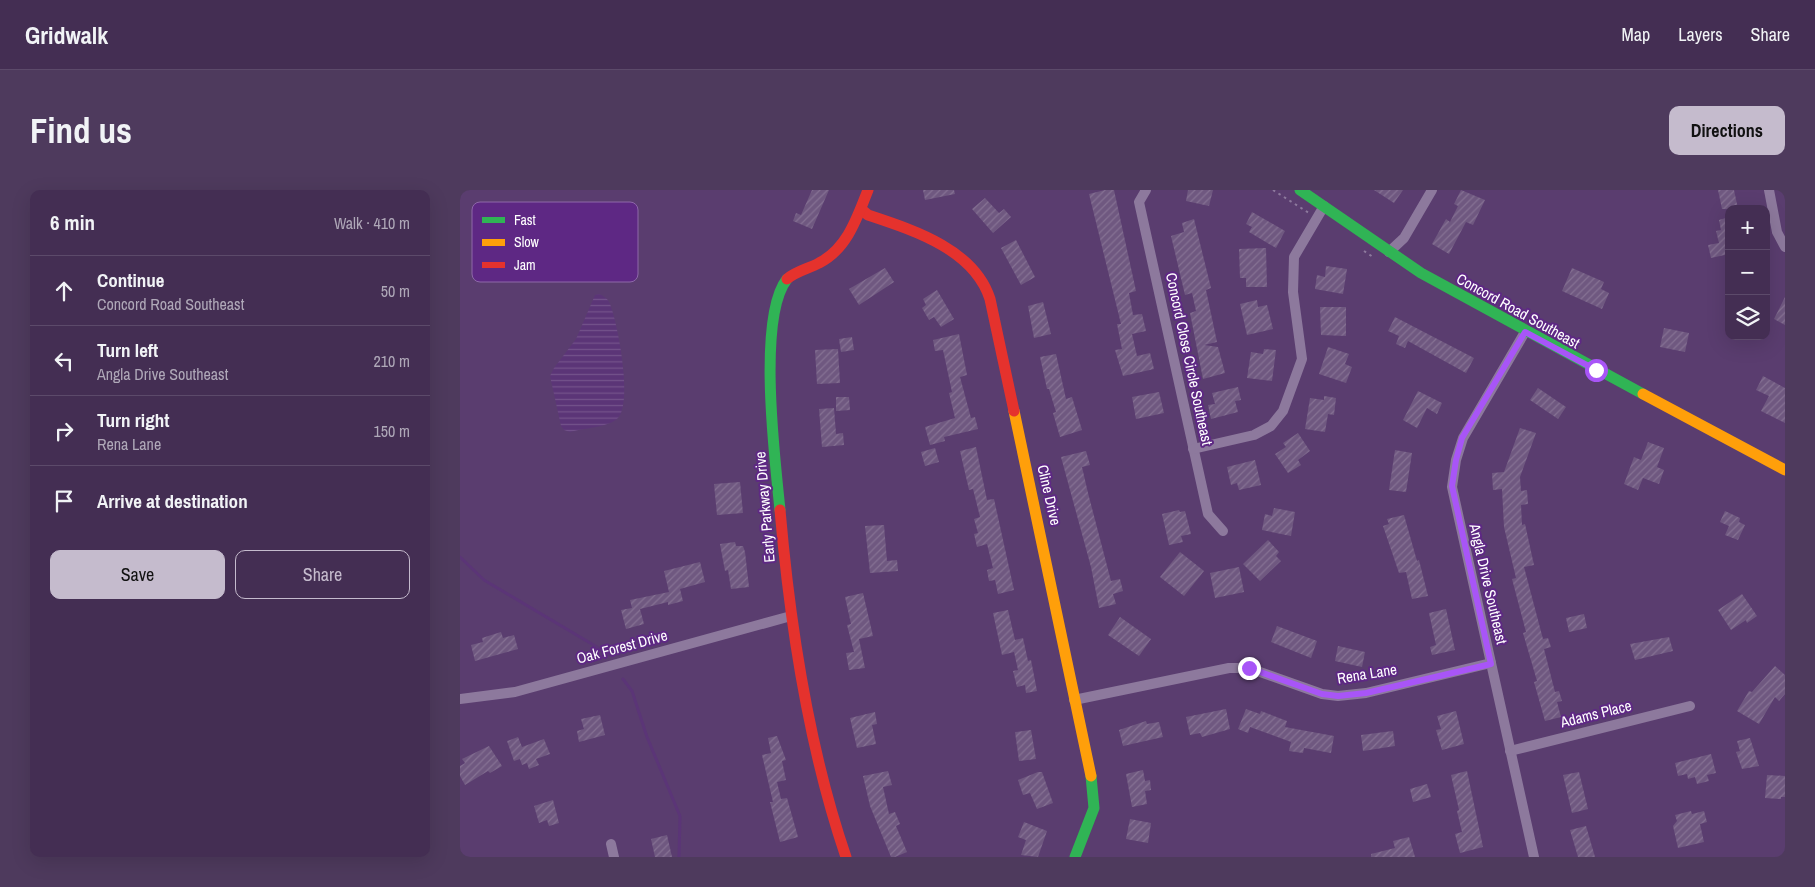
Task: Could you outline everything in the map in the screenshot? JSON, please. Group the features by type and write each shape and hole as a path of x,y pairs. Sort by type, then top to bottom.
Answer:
{"street":[{"name":"Early Parkway Drive","path":"846,857 830,813 790,616 777,497 772,318 785,280 796,271 825,260 840,247 856,226 868,190"},
{"name":"Concord Close Circle Southeast","path":"1146,190 1140,202 1193,449 1208,514 1223,531"},
{"name":"Concord Road Southeast","path":"1300,190 1389,252 1449,290 1785,470"},
{"path":"1389,252 1404,238 1432,190"},
{"path":"1769,190 1778,232 1785,247"},
{"path":"1193,449 1254,435 1271,426 1284,411 1302,359 1293,292 1294,257 1324,206"},
{"name":"Cline Drive","path":"861,209 868,215 939,244 961,256 985,286 994,314 1046,551 1074,700 1093,785 1094,808 1076,857"},
{"name":"Angla Drive Southeast","path":"1525,332 1462,438 1452,486 1534,857"},
{"name":"Oak Forest Drive","path":"460,699 515,692 790,616"},
{"name":"Rena Lane","path":"1074,700 1229,668 1249,668 1322,694 1338,696 1366,693 1491,664"},
{"name":"Adams Place","path":"1510,751 1690,706"},
{"path":"611,844 614,857"}],"shaded area":[{"path":"599,294 606,298 609,303 617,328 623,363 624,397 622,410 618,418 608,424 570,432 564,430 561,426 550,376 576,339 595,295"}],"building":[{"path":"812,190 829,190 812,229 793,221 796,213 801,215"},
{"path":"923,190 954,190 955,194 925,200"},
{"path":"1114,190 1136,291 1129,293 1133,315 1142,314 1146,331 1132,334 1137,356 1150,353 1154,369 1123,376 1115,350 1122,349 1117,324 1121,324 1089,194"},
{"path":"1188,190 1213,190 1209,206 1186,201"},
{"path":"1374,190 1403,190 1394,203"},
{"path":"1461,190 1485,200 1473,225 1466,222 1449,254 1432,244 1446,219 1450,222 1458,206 1454,204"},
{"path":"1718,190 1734,190 1737,205 1725,205 1725,209 1722,209"},
{"path":"985,198 999,213 1004,209 1011,217 993,233 972,209"},
{"path":"1252,212 1285,231 1276,248 1249,232 1252,227 1246,224"},
{"path":"1725,218 1725,255 1711,258 1708,245 1719,243 1716,231 1721,230 1719,220"},
{"path":"1194,219 1211,288 1206,290 1217,342 1204,345 1218,347 1225,373 1203,379 1190,313 1196,311 1192,293 1185,295 1171,236 1184,232 1182,223"},
{"path":"1016,240 1035,277 1021,285 1001,248"},
{"path":"1266,248 1267,287 1246,287 1246,278 1240,278 1239,249"},
{"path":"1326,266 1347,269 1343,294 1315,289 1317,275 1325,277"},
{"path":"885,268 894,282 859,305 849,289"},
{"path":"1572,268 1604,282 1601,289 1609,293 1602,309 1562,291"},
{"path":"937,290 954,319 941,327 934,317 929,320 922,308 926,305 923,299"},
{"path":"1785,297 1785,325 1774,319"},
{"path":"1257,300 1258,307 1267,305 1273,329 1247,335 1240,304"},
{"path":"1043,302 1051,334 1034,338 1028,306"},
{"path":"1320,307 1346,307 1346,336 1321,335"},
{"path":"1395,317 1474,358 1466,373 1408,341 1405,348 1396,344 1399,336 1388,331"},
{"path":"1664,328 1689,333 1685,352 1660,347"},
{"path":"959,334 967,375 960,377 971,418 975,417 978,429 944,437 945,441 930,445 925,427 955,418 949,393 952,392 943,350 935,351 933,340"},
{"path":"852,337 854,350 841,352 839,339"},
{"path":"1328,347 1349,354 1345,364 1352,367 1346,383 1319,374"},
{"path":"838,349 840,383 817,384 815,350"},
{"path":"1264,349 1276,350 1272,381 1247,378 1251,352 1263,354"},
{"path":"1056,354 1066,399 1072,397 1082,430 1060,437 1053,413 1056,412 1049,389 1047,389 1040,357"},
{"path":"1763,376 1785,388 1785,423 1761,411 1769,396 1756,390"},
{"path":"1238,387 1241,400 1235,401 1238,412 1211,419 1208,405 1215,404 1212,393"},
{"path":"1538,388 1566,407 1558,419 1530,400"},
{"path":"1418,391 1442,403 1437,414 1427,408 1417,428 1403,420"},
{"path":"1159,392 1164,413 1136,419 1132,397"},
{"path":"1324,396 1336,398 1334,415 1328,414 1325,432 1305,429 1310,398 1324,400"},
{"path":"836,397 849,397 850,410 836,411"},
{"path":"834,408 836,434 843,433 844,445 822,447 819,409"},
{"path":"1520,428 1536,433 1520,477 1521,491 1527,490 1528,504 1521,505 1522,525 1525,524 1534,565 1524,567 1543,639 1548,638 1551,647 1544,649 1555,692 1559,691 1562,701 1557,702 1561,717 1545,721 1534,682 1537,681 1523,633 1526,632 1512,579 1516,578 1504,527 1502,489 1493,490 1492,473 1504,472"},
{"path":"1298,433 1310,451 1298,460 1301,465 1288,473 1275,454 1286,447 1283,443"},
{"path":"1648,442 1664,448 1657,467 1664,470 1659,484 1643,478 1638,490 1624,484 1634,457 1641,460"},
{"path":"976,447 987,500 994,499 1014,590 998,594 995,580 989,581 987,570 993,568 987,544 977,547 974,534 978,533 974,519 980,517 973,489 969,490 960,451"},
{"path":"935,448 939,462 925,466 921,452"},
{"path":"1395,450 1412,453 1406,492 1389,490"},
{"path":"1086,451 1090,465 1082,467 1111,581 1120,579 1123,591 1113,594 1116,604 1099,608 1091,567 1061,457"},
{"path":"1255,460 1261,485 1239,490 1237,483 1231,485 1227,467"},
{"path":"740,482 743,513 717,515 714,484"},
{"path":"1274,508 1295,512 1291,536 1262,530 1265,514 1272,516"},
{"path":"1179,510 1180,512 1185,511 1191,534 1181,536 1183,542 1169,545 1162,514"},
{"path":"1725,511 1740,518 1739,522 1745,525 1738,540 1725,535 1729,526 1720,522"},
{"path":"1404,515 1417,561 1419,560 1428,596 1412,599 1406,572 1399,573 1383,526 1389,524 1387,519"},
{"path":"884,525 887,561 897,560 898,571 870,573 865,526"},
{"path":"1268,540 1279,552 1276,556 1281,561 1260,581 1243,564"},
{"path":"735,542 736,546 743,546 745,552 749,587 731,589 728,570 725,571 720,544"},
{"path":"1180,552 1204,571 1184,596 1160,577"},
{"path":"700,562 705,582 680,589 683,601 668,605 668,602 640,609 644,624 626,629 621,610 632,608 630,600 669,592 664,571"},
{"path":"1239,567 1244,592 1215,598 1210,573"},
{"path":"863,593 873,636 859,639 865,668 849,670 846,653 854,652 847,625 851,624 845,597"},
{"path":"1742,594 1757,616 1747,623 1746,620 1731,630 1718,610"},
{"path":"1446,609 1455,650 1432,655 1430,647 1436,645 1429,613"},
{"path":"1008,610 1015,640 1023,638 1028,661 1031,660 1037,691 1026,693 1025,685 1017,687 1013,671 1018,670 1014,652 1002,655 993,613"},
{"path":"1584,614 1587,628 1569,632 1566,618"},
{"path":"1120,617 1151,639 1139,656 1108,635"},
{"path":"1277,626 1317,641 1311,658 1271,642"},
{"path":"501,632 503,638 514,635 518,649 475,661 471,645 483,642 482,638"},
{"path":"1669,637 1673,651 1635,660 1630,644"},
{"path":"1338,646 1365,652 1362,667 1335,661"},
{"path":"1775,666 1785,675 1785,694 1779,701 1775,697 1759,724 1737,711 1749,691 1752,692"},
{"path":"1226,709 1230,729 1202,737 1200,733 1190,735 1186,717"},
{"path":"1246,709 1260,714 1261,711 1287,721 1285,727 1334,736 1331,753 1304,748 1303,753 1289,751 1291,742 1250,727 1248,733 1238,729"},
{"path":"1456,711 1464,744 1442,750 1436,730 1441,729 1437,716"},
{"path":"875,712 877,724 872,725 876,744 857,748 850,718"},
{"path":"600,715 605,735 579,742 577,731 584,729 581,719"},
{"path":"1146,721 1147,724 1159,722 1163,737 1123,746 1119,730"},
{"path":"1031,730 1036,759 1019,761 1015,732"},
{"path":"1393,731 1395,746 1363,751 1361,735"},
{"path":"777,736 786,760 782,761 786,780 777,782 781,799 787,798 798,837 780,842 770,802 773,802 762,755 771,753 768,738"},
{"path":"518,737 522,747 544,739 550,754 536,759 539,765 529,769 527,763 522,765 520,759 514,761 507,741"},
{"path":"1750,738 1759,766 1742,769 1736,752 1740,751 1737,741"},
{"path":"489,746 502,766 490,773 488,771 465,785 460,776 460,766 465,763 462,759"},
{"path":"1711,754 1716,773 1707,775 1709,781 1697,784 1695,777 1688,779 1687,774 1678,776 1675,763"},
{"path":"1143,770 1145,781 1150,780 1151,790 1145,791 1147,804 1132,807 1126,774"},
{"path":"888,771 892,785 883,787 889,814 895,812 900,824 896,826 907,852 895,857 891,857 870,806 863,776"},
{"path":"1467,771 1483,847 1460,853 1455,834 1462,832 1451,775"},
{"path":"1042,772 1053,803 1037,809 1030,793 1023,795 1018,780"},
{"path":"1579,772 1588,809 1572,813 1563,775"},
{"path":"1767,775 1785,776 1785,797 1781,797 1781,799 1765,798"},
{"path":"1427,784 1431,797 1413,802 1410,789"},
{"path":"553,800 559,823 549,826 547,820 539,823 534,806"},
{"path":"1691,811 1692,814 1704,811 1707,822 1700,824 1704,842 1678,848 1673,826 1677,821 1675,815"},
{"path":"1130,819 1151,823 1148,843 1126,839"},
{"path":"1024,822 1047,831 1038,857 1021,855 1026,840 1018,837"},
{"path":"1586,826 1595,857 1578,857 1570,830"},
{"path":"667,835 672,857 655,857 651,839"},
{"path":"1409,837 1415,857 1371,857 1371,854 1395,848 1393,841"}],"waterway":[{"path":"460,557 484,580 612,656"},
{"path":"623,679 632,691 647,737 680,816 679,857"}],"traffic: fast":[{"path":"1300,190 1421,273 1643,394"},
{"path":"780,510 772,425 770,355 778,298 787,279"},
{"path":"1075,857 1094,808 1091,776"}],"traffic: slow":[{"path":"1643,394 1785,470"},
{"path":"1014,411 1091,776"}],"traffic: jam":[{"path":"787,279 819,263 837,250 850,232 868,190"},
{"path":"861,209 868,215 904,227 940,244 956,254 971,267 982,282 990,299 1014,411"},
{"path":"780,510 789,598 802,685 821,772 846,857"}],"route":[{"path":"1249,668 1322,694 1338,696 1366,693 1491,664 1452,486 1462,438 1525,332 1596,370"}]}
